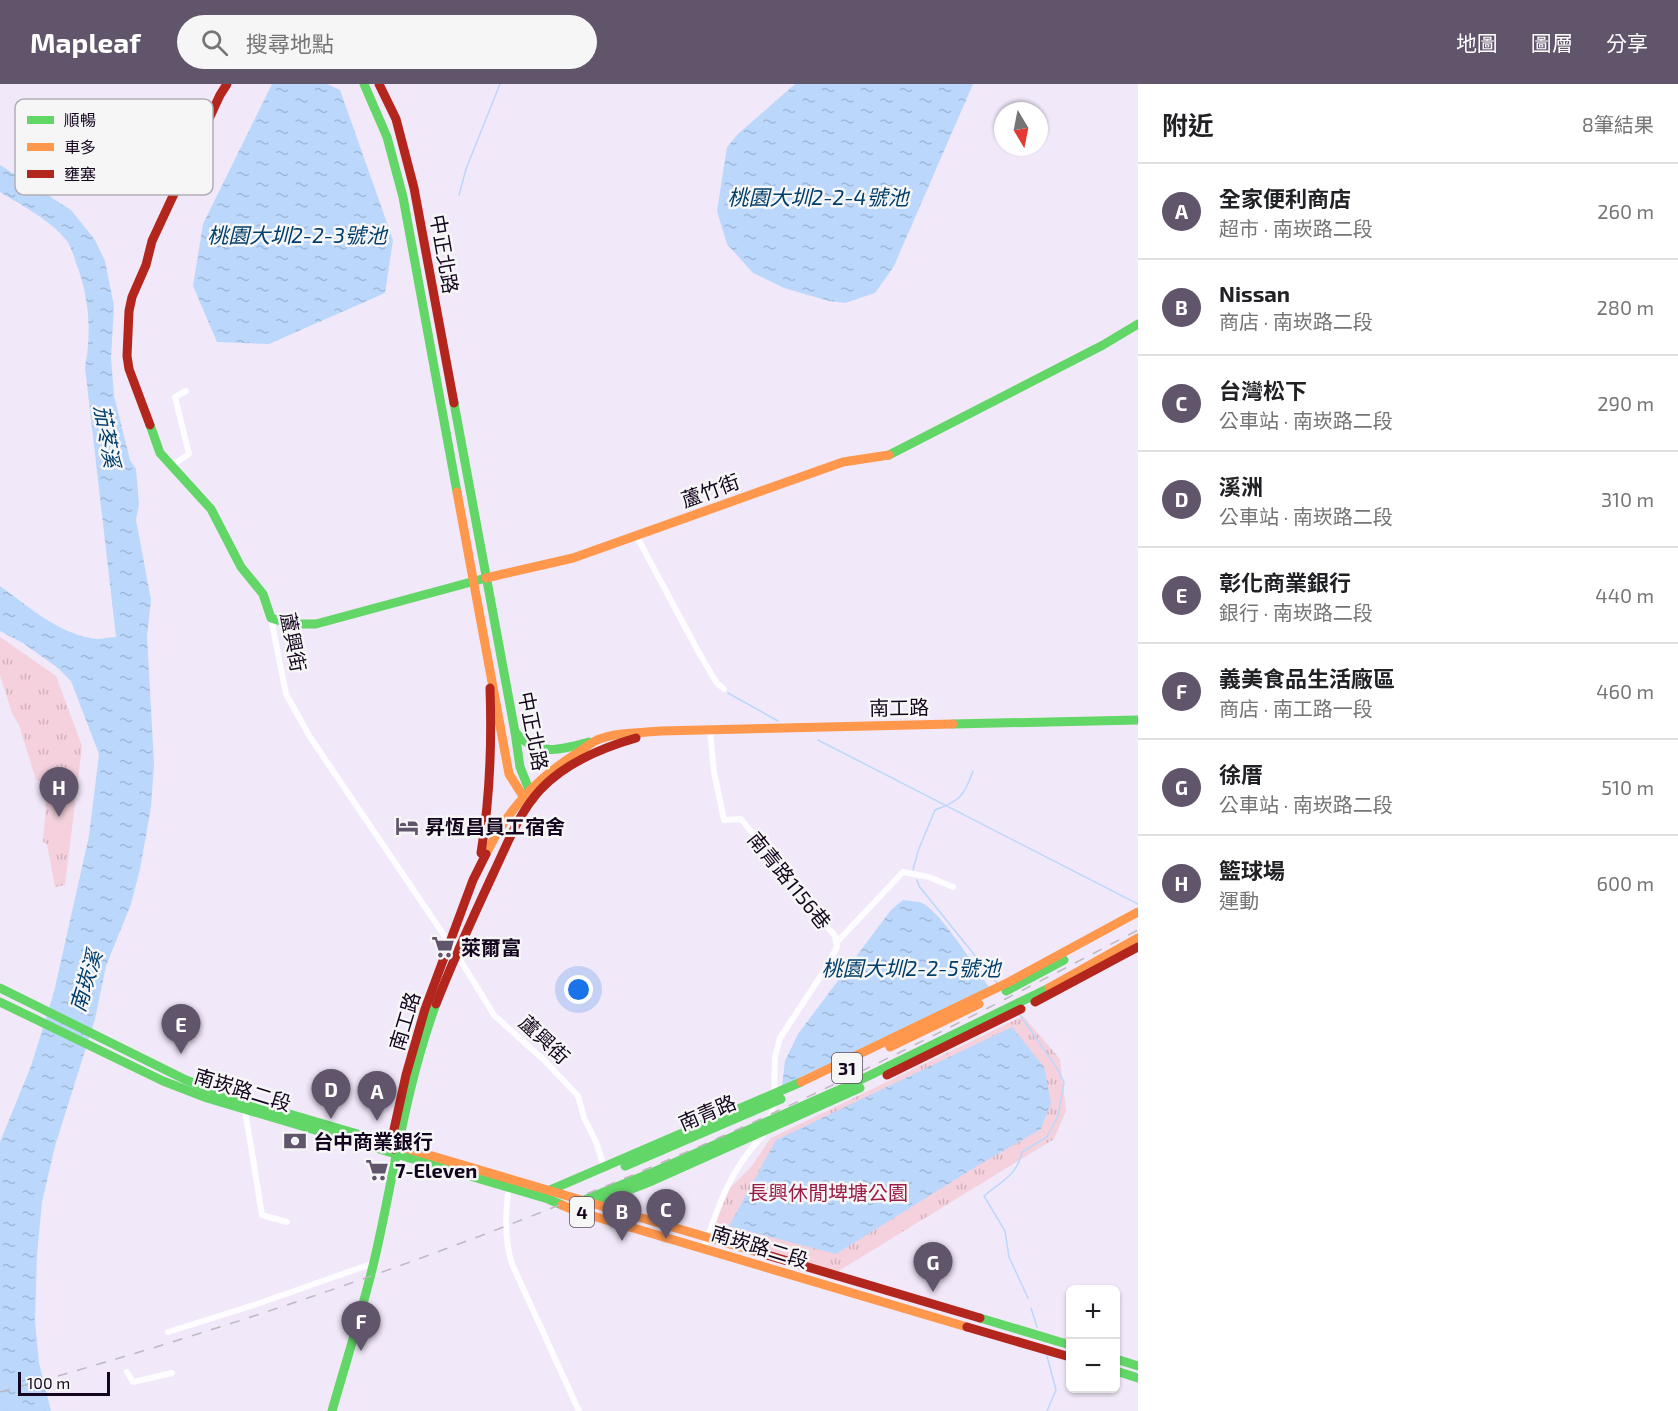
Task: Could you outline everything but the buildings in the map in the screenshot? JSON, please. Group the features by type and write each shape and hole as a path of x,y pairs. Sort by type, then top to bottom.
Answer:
{"street":[{"name":"蘆興街","path":"213,110 227,84"},
{"name":"中正北路","path":"364,84 387,138 404,197 509,774 529,795"},
{"name":"中正北路","path":"380,84 396,119 414,188 515,732 520,770 529,795"},
{"name":"蘆興街","path":"173,195 152,241 129,311 127,356 129,369 160,453 211,509 242,567 263,594 271,618 289,703 310,737 450,943 494,1015 545,1061 578,1096 584,1118 596,1142 604,1168"},
{"name":"蘆竹街","path":"271,618 290,624 316,624 474,581 573,558 843,462 882,457 897,452 1103,345 1138,324"},
{"path":"171,466 189,454 175,397 186,391"},
{"path":"636,535 698,651 716,682 724,689"},
{"path":"473,880 483,844 489,792 492,736 490,667"},
{"name":"南工路","path":"395,1147 406,1075 425,1009 473,880 497,832 529,795 557,766 598,740 627,734 661,731 1138,720"},
{"name":"南青路1156巷","path":"710,730 714,772 724,820 741,819 837,942 837,947 826,968 780,1038 775,1057 774,1098 766,1132"},
{"name":"南工路","path":"395,1147 420,1054 456,953 529,795 583,758 607,747 661,731"},
{"path":"515,732 529,746 545,751 556,751 598,740"},
{"path":"837,942 903,872 929,877 953,887"},
{"name":"31","path":"553,1194 604,1168 774,1098 1030,970 1138,912"},
{"name":"南青路","path":"553,1194 879,1053 1061,962 1138,920"},
{"name":"南青路","path":"572,1209 584,1200 651,1173 871,1075 1041,992 1138,938"},
{"name":"31","path":"572,1209 652,1181 766,1132 1066,987 1138,947"},
{"name":"南青路","path":"1030,970 1061,962"},
{"name":"南崁路二段","path":"0,988 102,1040 221,1094 553,1194 594,1203 706,1243 1066,1355"},
{"name":"南崁路二段","path":"0,1002 163,1081 207,1098 245,1110 395,1147 538,1196 553,1194 572,1209 706,1243 1066,1345"},
{"name":"南青路","path":"879,1053 895,1037"},
{"name":"南青路","path":"871,1075 902,1068"},
{"path":"245,1110 262,1215 287,1222"},
{"path":"706,1243 729,1181 766,1132"},
{"path":"332,1411 374,1263 395,1147"},
{"path":"509,1187 505,1215 508,1251 512,1264 579,1411"},
{"path":"168,1332 374,1263"},
{"path":"1120,1360 1138,1366"},
{"path":"127,1372 133,1382 172,1373"},
{"path":"1120,1372 1138,1378"}],"green space":[{"path":"0,637 56,676 82,746 65,885 55,887 47,844 43,842 48,782 36,780 19,725 12,713 0,675"},
{"path":"52,800 70,803 67,832 48,831"},
{"name":"桃園大圳2-2-5號池","path":"1023,1016 1060,1059 1066,1111 1054,1139 837,1272 713,1234 722,1196 751,1167 771,1138"}],"water":[{"name":"桃園大圳2-2-3號池","path":"272,84 327,84 340,90 393,240 385,293 269,344 217,342 193,286 203,224"},
{"name":"桃園大圳2-2-4號池","path":"795,84 973,84 894,266 875,293 845,303 829,301 784,288 753,273 727,244 717,211 727,147 738,134"},
{"path":"0,165 15,175 15,195 47,195 71,210 95,240 105,261 114,306 111,357 114,396 130,460 136,469 139,504 136,520 151,600 147,636 154,764 151,807 140,869 131,904 106,966 95,1019 55,1146 42,1202 37,1255 35,1321 39,1363 51,1411 0,1411 0,1142 31,1066 54,992 89,836 99,754 71,681 58,668 23,643 0,631 0,586 46,619 70,632 97,639 116,637 85,367 89,327 84,288 71,249 60,233 36,214 0,192"},
{"name":"桃園大圳2-2-5號池","path":"903,900 922,903 930,908 958,941 989,987 782,1086 785,1061 798,1034 891,910"},
{"name":"桃園大圳2-2-5號池","path":"1012,1027 1044,1067 1051,1103 1041,1129 836,1254 729,1226 776,1140"}],"waterway":[{"path":"459,195 466,169 500,84"},
{"path":"728,693 778,721"},
{"path":"818,740 1138,904"},
{"path":"913,870 918,851 935,810 950,804 964,792 973,771"},
{"path":"917,880 919,886 997,983"},
{"path":"1020,1015 1055,1065 1064,1082 1058,1116 1047,1137 1022,1152 1012,1173 984,1196 1005,1231 1009,1257 1028,1298"},
{"path":"1031,1308 1037,1327"},
{"path":"1047,1356 1056,1390 1047,1411"}],"railway":[{"path":"0,1392 94,1366 280,1307 372,1276 554,1207 734,1131 887,1059 1138,930"}],"traffic: fast":[{"path":"364,84 387,137 403,197 457,492"},
{"path":"889,455 1103,345 1138,324"},
{"path":"454,403 520,767 532,797"},
{"path":"150,425 160,453 211,509 241,567 263,594 271,618 290,624 316,624 486,578"},
{"path":"953,724 1138,720"},
{"path":"515,732 523,740 540,748 559,749 589,742"},
{"path":"1006,991 1064,960"},
{"path":"0,988 186,1080 221,1094 361,1135"},
{"path":"582,1201 852,1084 1049,988"},
{"path":"0,1002 163,1081 207,1098 562,1205"},
{"path":"332,1411 371,1273 409,1096 436,1004"},
{"path":"548,1191 801,1082"},
{"path":"593,1204 652,1181 860,1088"},
{"path":"625,1166 781,1099"},
{"path":"980,1318 1066,1344"},
{"path":"1120,1360 1138,1366"},
{"path":"1120,1372 1138,1378"}],"traffic: slow":[{"path":"486,578 573,558 843,462 889,455"},
{"path":"457,492 509,774 523,796 533,799 532,797"},
{"path":"486,854 503,824 534,786 560,765 604,737 661,731 953,724"},
{"path":"801,1082 1009,982 1138,912"},
{"path":"1049,988 1138,938"},
{"path":"890,1047 979,1004"},
{"path":"361,1135 757,1252"},
{"path":"562,1205 967,1327"}],"traffic: jam":[{"path":"213,110 227,84"},
{"path":"379,84 396,119 414,188 454,403"},
{"path":"150,425 129,369 127,356 129,311 152,241 173,195"},
{"path":"481,853 490,771 490,688"},
{"path":"436,1004 508,841 532,799 550,780 572,764 636,738"},
{"path":"394,1149 391,1143 406,1075 425,1009 473,880 486,854"},
{"path":"1035,1002 1138,947"},
{"path":"887,1075 1021,1009"},
{"path":"757,1252 980,1318"},
{"path":"967,1327 1066,1356"}],"place":[{"name":"籃球場","path":"59,817"},
{"name":"昇恆昌員工宿舍","path":"407,826"},
{"name":"萊爾富","path":"443,947"},
{"name":"彰化商業銀行","path":"181,1054"},
{"name":"溪洲","path":"331,1119"},
{"name":"全家便利商店","path":"377,1121"},
{"name":"台中商業銀行","path":"295,1141"},
{"name":"7-Eleven","path":"377,1170"},
{"name":"台灣松下","path":"666,1239"},
{"name":"Nissan","path":"622,1241"},
{"name":"徐厝","path":"933,1292"},
{"name":"義美食品生活廠區","path":"361,1351"}],"water label":[{"name":"茄苳溪","path":"108,436"},
{"name":"南崁溪","path":"85,981"}],"park label":[{"name":"長興休閒埤塘公園","path":"828,1192"}]}
